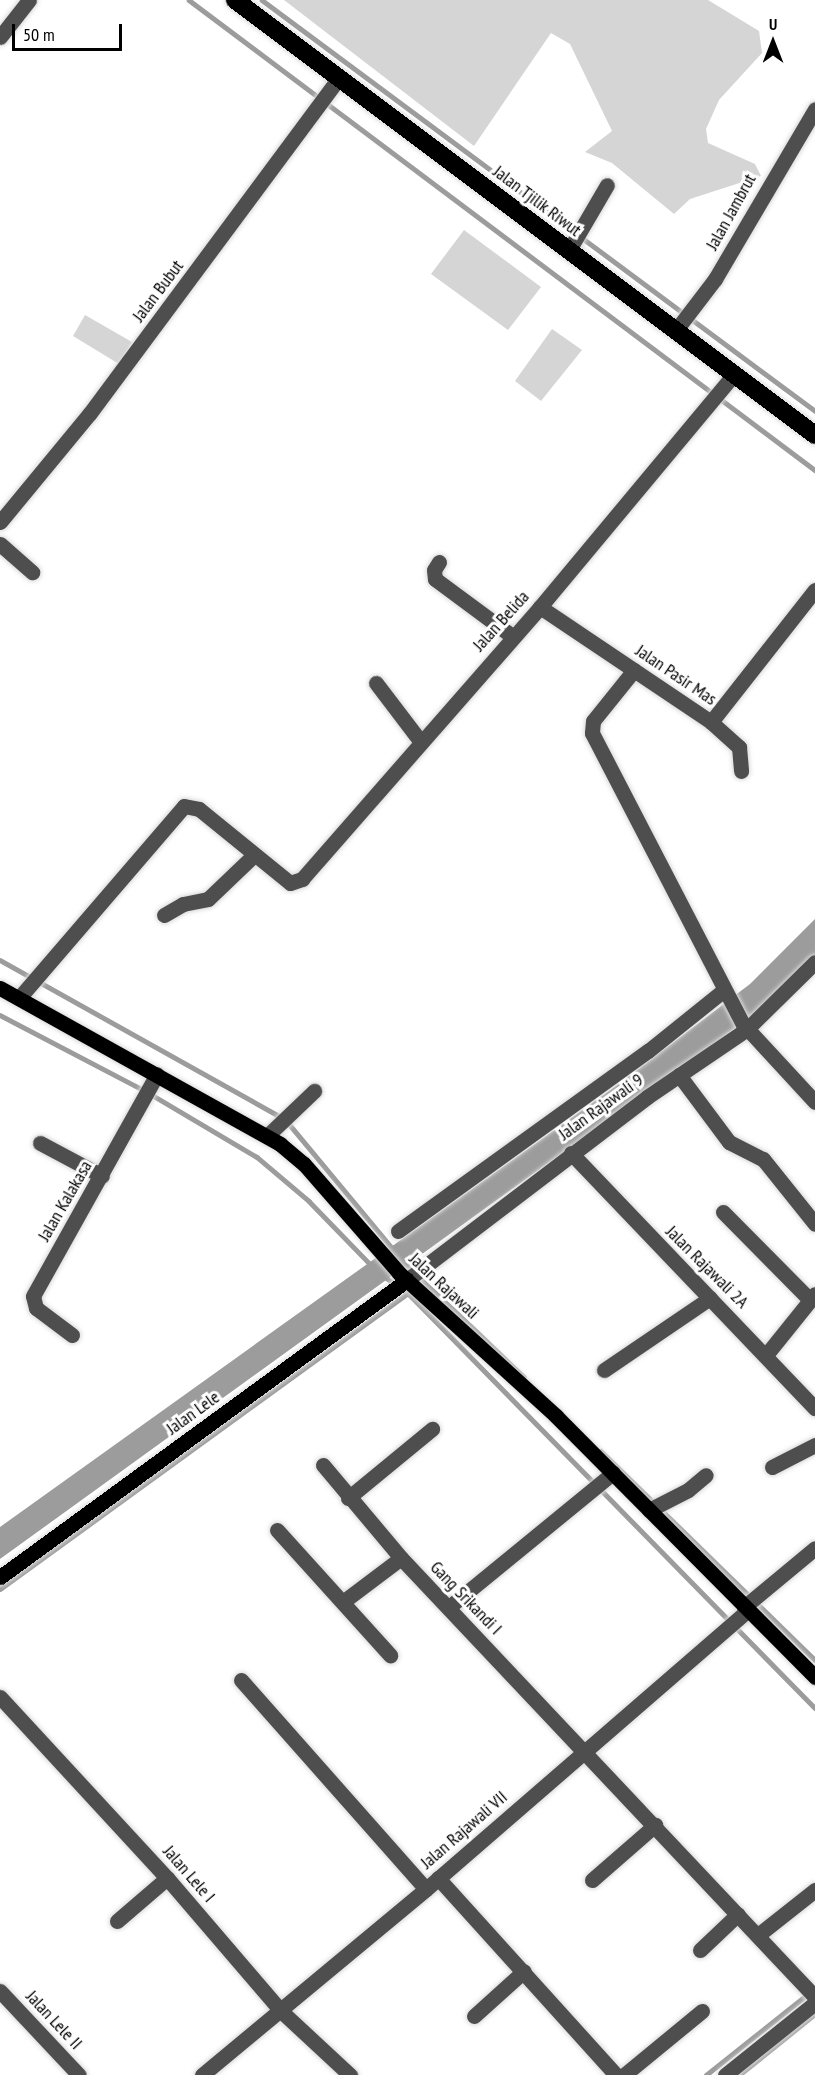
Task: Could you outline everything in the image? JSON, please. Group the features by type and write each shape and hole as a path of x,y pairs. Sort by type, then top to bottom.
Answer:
{"highway":[{"name":"Jalan Tjilik Riwut","path":"235,0 815,435"}],"main road":[{"name":"Jalan Rajawali","path":"0,988 268,1135 304,1164 380,1253 556,1416 603,1482 649,1510 815,1677"},
{"name":"Jalan Lele","path":"0,1577 403,1276"}],"street":[{"path":"0,38 29,0"},
{"name":"Jalan Bubut","path":"0,522 96,405 339,78"},
{"name":"Jalan Jambrut","path":"676,330 716,279 815,109"},
{"path":"569,250 607,185"},
{"name":"Jalan Belida","path":"254,855 290,883 302,879 512,636 540,607 734,374"},
{"path":"0,544 32,572"},
{"path":"439,562 434,570 435,579 512,636"},
{"name":"Jalan Pasir Mas","path":"540,607 711,722 815,590"},
{"path":"634,670 595,718 592,733 726,995 745,1027 815,1102"},
{"path":"376,683 421,742"},
{"path":"711,722 739,747 741,771"},
{"path":"19,998 180,808 195,806 254,855 208,899 183,904 164,915"},
{"name":"Jalan Rajawali 9","path":"403,1276 745,1027 815,963"},
{"path":"398,1231 726,995"},
{"name":"Jalan Kalakasa","path":"72,1335 36,1308 33,1296 157,1074"},
{"path":"679,1075 729,1142 763,1159 815,1224"},
{"path":"268,1135 314,1091"},
{"path":"40,1143 102,1176"},
{"name":"Jalan Rajawali 2A","path":"571,1153 815,1408"},
{"path":"723,1212 812,1297 766,1355"},
{"path":"604,1370 710,1298"},
{"path":"348,1498 432,1429"},
{"path":"772,1467 815,1445"},
{"name":"Gang Srikandi I","path":"323,1465 348,1498 401,1558 815,1996"},
{"path":"649,1510 688,1490 706,1475"},
{"path":"448,1607 603,1482"},
{"path":"277,1530 344,1601 390,1655"},
{"name":"Jalan Rajawali VII","path":"202,2075 426,1889 729,1628 746,1608 815,1548"},
{"path":"344,1601 401,1558"},
{"path":"241,1680 426,1889"},
{"name":"Jalan Lele I","path":"0,1698 167,1878 280,2010 350,2075"},
{"path":"592,1880 655,1825"},
{"path":"117,1921 167,1878"},
{"path":"438,1878 616,2075"},
{"path":"758,1935 815,1890"},
{"path":"700,1950 738,1914"},
{"path":"474,2016 524,1971"},
{"name":"Jalan Lele II","path":"0,1991 79,2075"},
{"path":"725,2075 815,2003"},
{"path":"624,2075 702,2010"}],"shaded area":[{"path":"284,0 708,0 759,31 762,53 719,100 706,129 708,143 755,164 761,176 690,199 674,214 612,163 585,152 612,131 570,44 551,33 474,146"},
{"path":"464,230 541,287 508,330 431,274"},
{"path":"85,315 132,342 119,364 73,336"},
{"path":"552,329 582,350 541,401 515,381"},
{"path":"815,919 815,957 771,1002 0,1559 0,1527 620,1083 750,984"}],"waterway":[{"path":"189,0 815,470"},
{"path":"262,0 574,232"},
{"path":"581,237 815,411"},
{"path":"0,960 285,1119 393,1249"},
{"path":"0,1015 147,1092 257,1157 309,1201 372,1266"},
{"path":"404,1262 524,1377"},
{"path":"385,1277 408,1293 815,1708"},
{"path":"0,1589 408,1293"},
{"path":"601,1451 815,1660"},
{"path":"706,2075 809,1993"},
{"path":"739,2075 815,2014"}]}
